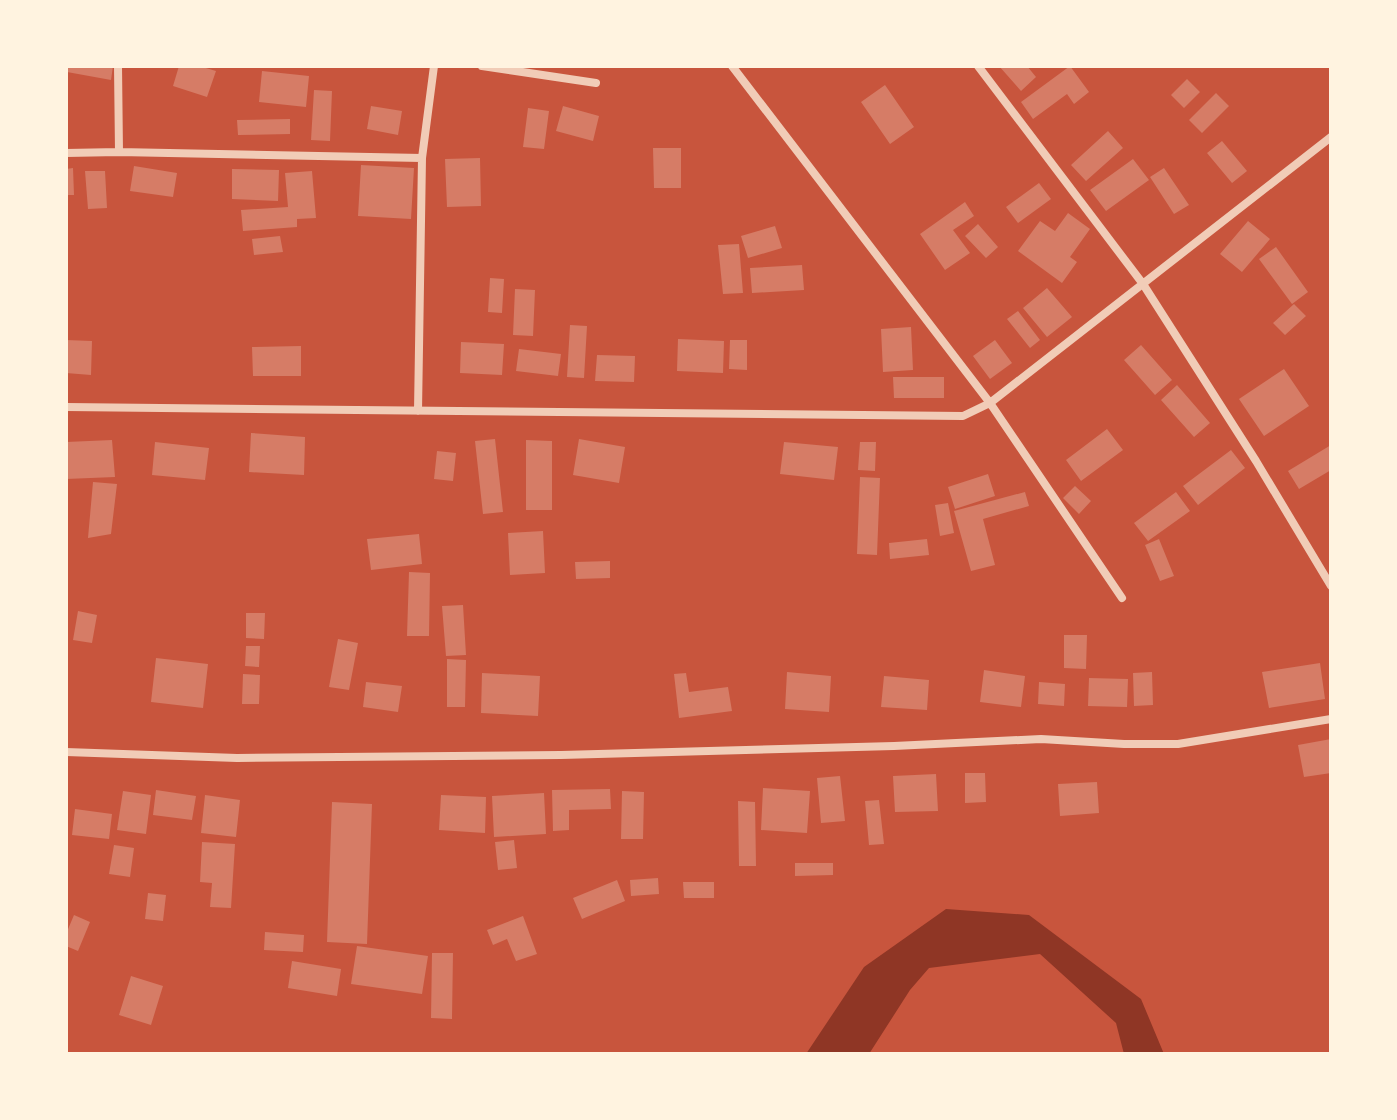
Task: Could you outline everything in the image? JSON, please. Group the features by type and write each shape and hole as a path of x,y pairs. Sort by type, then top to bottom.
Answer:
{"street":[{"path":"118,66 119,152"},
{"path":"418,411 422,158 434,66"},
{"path":"482,66 596,83"},
{"path":"732,66 990,403 1122,598"},
{"path":"978,66 1143,284 1331,586"},
{"path":"66,407 963,416 990,403 1331,137"},
{"path":"66,153 422,158"},
{"path":"66,752 237,758 561,755 1041,739 1178,744 1331,719"}],"shaded area":[{"path":"946,909 1029,915 1141,999 1164,1054 1124,1054 1116,1023 1040,954 929,968 910,990 869,1054 806,1054 864,967"}],"building":[{"path":"68,66 113,66 111,80 67,72"},
{"path":"179,66 199,66 216,71 207,97 173,86"},
{"path":"999,66 1027,66 1036,77 1021,91"},
{"path":"1070,66 1089,92 1074,104 1067,94 1033,119 1021,102"},
{"path":"262,71 309,76 306,107 259,102"},
{"path":"1187,79 1200,92 1184,108 1171,95"},
{"path":"885,85 914,127 890,144 861,102"},
{"path":"314,90 332,91 330,141 311,140"},
{"path":"1216,93 1229,106 1202,133 1189,120"},
{"path":"371,106 402,111 398,135 367,129"},
{"path":"563,106 599,116 593,141 556,131"},
{"path":"528,108 549,111 544,149 523,147"},
{"path":"290,119 290,134 238,135 237,120"},
{"path":"1108,131 1123,148 1086,181 1071,165"},
{"path":"1222,141 1247,171 1232,183 1207,153"},
{"path":"653,148 681,148 681,188 654,188"},
{"path":"480,158 481,206 447,207 445,159"},
{"path":"1133,159 1149,180 1106,211 1090,190"},
{"path":"361,165 414,168 411,219 358,216"},
{"path":"134,166 177,173 173,197 130,191"},
{"path":"73,168 74,195 66,195 66,169"},
{"path":"1164,168 1189,205 1174,214 1150,177"},
{"path":"232,169 279,170 278,201 232,199"},
{"path":"85,171 105,171 107,208 88,209"},
{"path":"312,171 316,218 297,219 297,227 243,231 241,210 288,207 285,173"},
{"path":"1039,183 1051,199 1018,223 1006,207"},
{"path":"965,202 974,216 953,230 970,253 945,270 920,234"},
{"path":"1068,213 1090,229 1070,257 1077,262 1062,283 1018,251 1040,221 1055,231"},
{"path":"1248,221 1270,239 1242,272 1220,254"},
{"path":"978,224 998,247 986,258 965,236"},
{"path":"775,226 782,248 748,258 741,236"},
{"path":"280,236 283,252 254,255 252,239"},
{"path":"739,244 743,293 723,294 718,245"},
{"path":"1276,247 1308,292 1292,304 1259,259"},
{"path":"802,265 804,290 752,293 750,268"},
{"path":"490,278 504,279 502,313 488,312"},
{"path":"1047,288 1072,317 1047,337 1023,308"},
{"path":"515,289 535,290 533,336 513,335"},
{"path":"1294,304 1306,316 1285,335 1273,323"},
{"path":"1018,311 1040,340 1030,348 1007,319"},
{"path":"570,325 587,326 584,378 567,377"},
{"path":"911,327 913,370 883,372 881,329"},
{"path":"678,339 724,341 723,373 677,371"},
{"path":"66,340 92,341 91,375 66,373"},
{"path":"730,340 747,340 747,370 729,369"},
{"path":"995,340 1012,363 990,379 973,356"},
{"path":"461,342 504,344 502,375 460,373"},
{"path":"1141,345 1172,380 1155,395 1124,360"},
{"path":"301,346 301,376 253,376 252,347"},
{"path":"519,349 561,354 558,376 516,371"},
{"path":"597,355 635,356 634,382 595,381"},
{"path":"1284,369 1309,406 1264,436 1239,399"},
{"path":"893,377 944,377 944,398 894,398"},
{"path":"1177,385 1210,423 1194,437 1161,400"},
{"path":"1107,429 1123,450 1081,481 1066,460"},
{"path":"251,433 305,437 304,475 249,472"},
{"path":"495,439 503,512 483,514 475,441"},
{"path":"579,439 625,447 619,483 573,475"},
{"path":"112,440 115,477 66,479 66,442"},
{"path":"526,440 552,441 552,510 526,510"},
{"path":"155,442 209,448 205,480 152,475"},
{"path":"784,442 838,447 834,480 780,474"},
{"path":"860,442 876,442 875,471 858,470"},
{"path":"1331,445 1331,470 1299,489 1288,471"},
{"path":"1231,450 1245,468 1198,505 1183,486"},
{"path":"437,451 456,453 453,481 434,479"},
{"path":"988,474 995,496 955,509 948,487"},
{"path":"860,477 880,478 877,555 857,554"},
{"path":"93,482 117,484 111,534 88,538"},
{"path":"1075,486 1091,501 1079,514 1063,498"},
{"path":"1025,492 1029,506 983,519 995,565 971,571 954,511"},
{"path":"1176,492 1190,511 1148,541 1134,523"},
{"path":"948,503 954,533 940,536 935,505"},
{"path":"543,531 545,573 510,575 508,533"},
{"path":"419,534 422,564 371,570 367,539"},
{"path":"927,539 929,555 890,559 889,543"},
{"path":"1159,539 1174,576 1160,581 1145,545"},
{"path":"610,561 610,578 576,579 575,562"},
{"path":"409,572 430,573 429,636 407,636"},
{"path":"463,605 466,655 446,656 442,606"},
{"path":"78,611 97,615 92,643 73,640"},
{"path":"246,613 265,613 264,639 246,638"},
{"path":"1064,635 1087,635 1086,669 1064,668"},
{"path":"338,639 358,643 349,690 329,687"},
{"path":"246,646 260,646 259,667 245,666"},
{"path":"156,658 208,664 203,708 151,702"},
{"path":"447,659 466,660 465,707 447,707"},
{"path":"1320,663 1325,699 1269,708 1262,672"},
{"path":"984,670 1025,676 1021,707 980,702"},
{"path":"787,672 831,676 829,712 785,709"},
{"path":"1152,672 1153,705 1134,706 1133,673"},
{"path":"482,673 540,676 538,716 481,713"},
{"path":"686,673 689,692 728,687 732,711 679,718 674,674"},
{"path":"243,674 260,675 259,704 242,704"},
{"path":"884,676 929,680 927,710 881,707"},
{"path":"1089,678 1128,679 1127,707 1088,706"},
{"path":"366,682 402,686 398,712 363,707"},
{"path":"1039,682 1065,684 1064,706 1038,704"},
{"path":"1331,739 1331,773 1304,777 1298,745"},
{"path":"965,773 985,773 986,802 965,803"},
{"path":"936,774 938,811 895,812 893,776"},
{"path":"840,776 845,821 821,823 817,778"},
{"path":"1097,782 1099,813 1060,816 1058,784"},
{"path":"763,788 810,791 807,833 761,830"},
{"path":"610,789 611,809 569,810 569,830 553,831 552,790"},
{"path":"156,790 196,796 192,820 153,815"},
{"path":"123,791 151,795 146,834 117,830"},
{"path":"622,791 644,792 643,839 621,839"},
{"path":"544,793 546,834 494,837 492,796"},
{"path":"205,795 240,800 236,837 201,833"},
{"path":"441,795 486,797 485,833 439,830"},
{"path":"879,800 884,844 869,845 865,801"},
{"path":"738,801 755,802 756,866 739,866"},
{"path":"332,802 372,804 367,944 327,942"},
{"path":"75,809 112,814 109,839 72,835"},
{"path":"514,840 517,868 498,870 495,842"},
{"path":"202,842 235,844 231,908 210,907 212,883 200,882"},
{"path":"114,845 134,848 130,877 109,874"},
{"path":"795,863 833,863 833,875 795,876"},
{"path":"658,878 659,894 631,896 630,880"},
{"path":"617,880 625,901 582,919 573,898"},
{"path":"683,882 714,882 714,898 684,898"},
{"path":"148,893 166,895 163,921 145,919"},
{"path":"74,915 90,922 78,951 66,946 66,934"},
{"path":"523,916 537,954 516,961 507,939 493,945 487,930"},
{"path":"265,932 304,935 303,952 264,950"},
{"path":"357,946 428,956 422,994 351,984"},
{"path":"432,953 453,953 452,1019 431,1018"},
{"path":"292,961 341,969 337,996 288,988"},
{"path":"131,976 163,986 151,1025 119,1015"}]}
